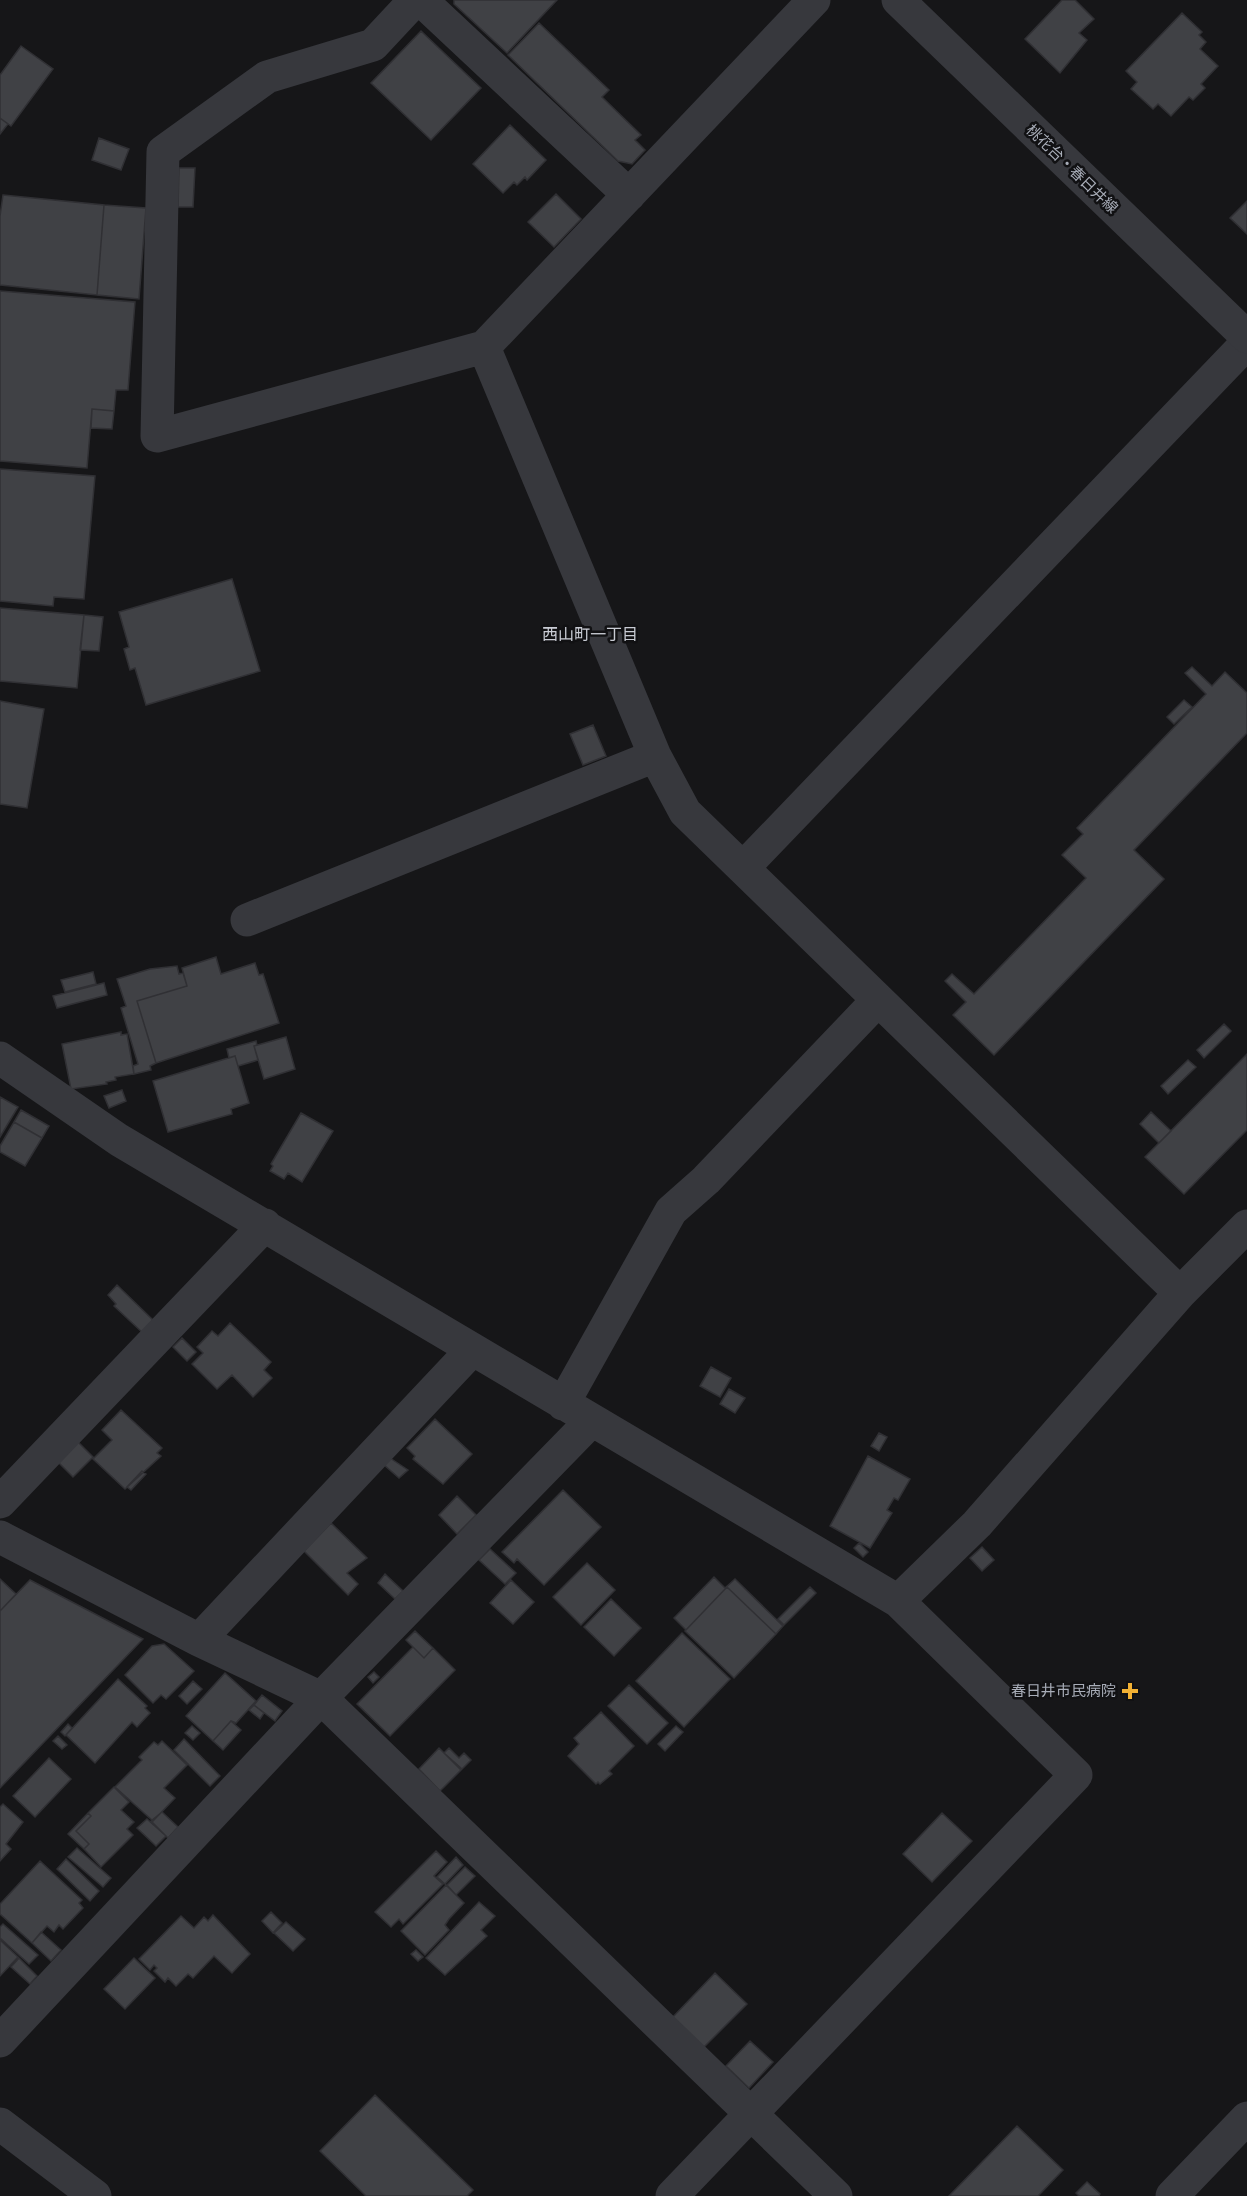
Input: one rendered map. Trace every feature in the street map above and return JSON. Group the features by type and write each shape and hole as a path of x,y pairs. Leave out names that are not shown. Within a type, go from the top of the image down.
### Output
{"street":[{"path":"415,0 373,45 267,77 163,152 157,436 484,347 814,0"},
{"path":"421,0 629,195"},
{"name":"桃花台・春日井線","path":"898,0 1247,337"},
{"path":"743,868 1247,343"},
{"path":"484,347 655,756 685,812 1180,1293"},
{"path":"247,920 655,756"},
{"path":"563,1404 671,1211 706,1180 878,1000"},
{"path":"0,1058 119,1140 265,1225 471,1351 898,1601 1076,1774 672,2196"},
{"path":"0,1502 265,1225"},
{"path":"898,1601 977,1524 1180,1293 1247,1226"},
{"path":"199,1640 471,1351"},
{"path":"0,2042 321,1698 592,1420"},
{"path":"0,1537 199,1640 321,1698 836,2196"},
{"path":"1172,2196 1247,2118"},
{"path":"0,2124 95,2196"}],"building":[{"path":"454,0 557,0 507,53 454,4"},
{"path":"1062,0 1075,0 1094,19 1079,33 1087,40 1060,73 1025,39"},
{"path":"1182,13 1202,32 1199,35 1206,42 1200,49 1218,66 1201,84 1205,88 1193,100 1189,97 1171,116 1158,104 1153,109 1131,89 1137,82 1126,71"},
{"path":"539,23 609,90 602,97 641,135 635,140 645,150 632,164 618,161 508,55"},
{"path":"421,31 481,88 431,140 371,83"},
{"path":"21,46 53,69 11,126 0,118 0,75"},
{"path":"0,118 8,124 0,134"},
{"path":"510,125 546,160 527,180 525,177 517,185 514,182 503,193 473,164"},
{"path":"99,138 129,149 121,170 92,160"},
{"path":"179,168 195,168 193,207 178,207"},
{"path":"556,194 581,219 554,247 528,222"},
{"path":"3,195 104,205 97,295 0,285 0,216"},
{"path":"1247,201 1247,234 1230,218"},
{"path":"104,205 146,208 139,299 97,295"},
{"path":"0,291 135,302 128,390 116,390 114,411 92,409 87,468 0,461"},
{"path":"92,409 114,411 112,429 91,428"},
{"path":"0,469 95,476 84,599 54,597 53,606 0,601"},
{"path":"232,579 260,671 146,705 135,668 130,670 124,649 129,647 119,612"},
{"path":"0,608 84,615 77,688 0,681"},
{"path":"84,615 103,617 99,651 80,650"},
{"path":"1192,667 1212,686 1225,672 1247,693 1247,733 1134,850 1164,879 994,1055 953,1015 966,1002 945,981 952,974 974,994 1086,878 1062,855 1083,834 1077,828 1206,694 1185,673"},
{"path":"1184,700 1192,707 1174,724 1167,717"},
{"path":"0,701 44,709 27,808 0,804"},
{"path":"593,725 606,756 583,765 570,734"},
{"path":"216,957 221,974 255,963 259,975 263,974 279,1023 156,1063 137,1001 187,986 182,968"},
{"path":"177,966 179,974 183,973 187,986 137,1001 156,1063 150,1066 151,1070 134,1074 133,1066 138,1064 121,1008 126,1006 117,979 150,969"},
{"path":"93,972 96,984 65,992 61,980"},
{"path":"104,983 107,995 57,1008 53,996"},
{"path":"1224,1024 1231,1031 1204,1058 1197,1050"},
{"path":"121,1032 121,1035 127,1034 134,1074 115,1077 116,1080 106,1082 107,1084 71,1089 62,1044"},
{"path":"286,1037 295,1069 264,1079 254,1046"},
{"path":"256,1041 257,1045 254,1046 258,1060 238,1066 235,1056 229,1058 227,1049"},
{"path":"1247,1054 1247,1130 1184,1194 1145,1157"},
{"path":"235,1056 249,1103 231,1109 232,1114 168,1132 153,1081"},
{"path":"1188,1060 1196,1067 1168,1094 1161,1086"},
{"path":"122,1090 126,1101 109,1108 104,1096"},
{"path":"0,1097 18,1107 0,1137"},
{"path":"21,1110 49,1126 42,1138 14,1122"},
{"path":"1151,1112 1171,1131 1159,1143 1140,1124"},
{"path":"301,1113 333,1131 302,1182 288,1173 284,1179 270,1171 273,1166 271,1164"},
{"path":"14,1122 42,1138 25,1166 0,1152 0,1146"},
{"path":"117,1285 155,1322 144,1334 114,1306 116,1304 108,1295"},
{"path":"230,1323 271,1362 264,1370 272,1378 253,1397 232,1375 217,1389 192,1364 203,1353 197,1347 212,1331 218,1336"},
{"path":"182,1338 196,1352 187,1361 173,1347"},
{"path":"711,1367 731,1378 720,1397 700,1386"},
{"path":"729,1389 745,1398 735,1413 720,1404"},
{"path":"121,1410 162,1448 157,1453 161,1456 125,1489 93,1459 112,1440 102,1430"},
{"path":"435,1419 472,1454 443,1484 413,1459 415,1456 407,1448"},
{"path":"879,1433 887,1437 879,1451 871,1446"},
{"path":"76,1440 93,1457 73,1477 56,1460"},
{"path":"868,1456 910,1479 898,1500 894,1498 887,1510 892,1513 870,1548 830,1526"},
{"path":"390,1458 408,1470 399,1478 383,1464"},
{"path":"142,1471 146,1474 131,1490 127,1487"},
{"path":"563,1490 601,1527 544,1585 517,1559 514,1563 502,1552"},
{"path":"457,1496 476,1515 457,1534 439,1515"},
{"path":"331,1523 367,1558 347,1573 358,1584 348,1595 304,1551"},
{"path":"859,1543 868,1552 863,1557 854,1548"},
{"path":"982,1547 994,1560 982,1571 970,1558"},
{"path":"490,1549 516,1573 505,1584 479,1560"},
{"path":"587,1563 615,1590 581,1625 553,1597"},
{"path":"385,1574 403,1591 395,1599 378,1583"},
{"path":"714,1577 725,1588 735,1579 783,1626 776,1634 727,1587 686,1630 674,1618"},
{"path":"0,1579 16,1594 0,1611"},
{"path":"30,1580 143,1639 0,1788 0,1611"},
{"path":"511,1580 534,1602 513,1624 490,1603"},
{"path":"727,1587 776,1634 734,1678 685,1631"},
{"path":"810,1587 816,1593 784,1625 778,1619"},
{"path":"611,1599 641,1628 614,1656 584,1627"},
{"path":"415,1631 433,1648 424,1658 406,1640"},
{"path":"682,1633 730,1679 684,1727 636,1681"},
{"path":"164,1644 194,1671 166,1699 161,1695 153,1703 125,1675 152,1646"},
{"path":"413,1647 424,1658 433,1648 455,1670 390,1736 357,1704"},
{"path":"374,1672 379,1677 373,1683 368,1677"},
{"path":"225,1673 256,1701 236,1723 231,1721 213,1741 186,1716"},
{"path":"118,1679 147,1706 145,1708 150,1713 137,1727 132,1722 95,1763 66,1735"},
{"path":"193,1681 202,1689 187,1704 179,1696"},
{"path":"629,1685 668,1723 647,1744 608,1706"},
{"path":"262,1695 282,1711 275,1721 254,1705"},
{"path":"254,1705 264,1713 260,1719 249,1710"},
{"path":"601,1712 634,1746 609,1771 612,1774 600,1784 598,1782 596,1784 568,1756 579,1744 574,1738"},
{"path":"231,1721 241,1730 223,1750 213,1741"},
{"path":"68,1724 72,1728 65,1736 61,1732"},
{"path":"192,1726 200,1733 193,1740 185,1733"},
{"path":"676,1726 683,1732 665,1751 658,1744"},
{"path":"58,1736 67,1745 62,1749 53,1741"},
{"path":"184,1739 220,1776 210,1786 174,1750"},
{"path":"162,1741 187,1765 164,1788 175,1798 153,1821 115,1787 142,1760 139,1757 154,1742 158,1745"},
{"path":"439,1748 461,1770 440,1791 419,1769"},
{"path":"449,1748 459,1758 464,1753 471,1760 462,1769 444,1753"},
{"path":"49,1758 71,1779 35,1817 13,1796"},
{"path":"114,1787 129,1802 121,1810 134,1822 127,1829 133,1835 101,1867 84,1849 89,1844 76,1831 91,1816 88,1813"},
{"path":"3,1804 23,1822 6,1844 11,1849 0,1861 0,1807"},
{"path":"162,1812 178,1827 168,1838 151,1821"},
{"path":"88,1813 91,1816 76,1831 89,1844 84,1849 68,1834"},
{"path":"942,1813 972,1841 932,1882 903,1854"},
{"path":"147,1819 166,1836 156,1846 137,1828"},
{"path":"77,1848 111,1878 103,1887 68,1857"},
{"path":"436,1851 447,1862 434,1876 443,1884 403,1924 399,1919 391,1927 375,1912"},
{"path":"456,1857 463,1865 445,1884 437,1877"},
{"path":"66,1859 99,1891 90,1901 57,1869"},
{"path":"40,1861 82,1900 79,1903 83,1908 63,1929 59,1925 54,1932 47,1926 32,1943 0,1914 0,1904"},
{"path":"465,1867 475,1876 456,1895 447,1885"},
{"path":"446,1885 464,1903 445,1925 449,1930 425,1955 401,1931"},
{"path":"479,1902 495,1916 481,1930 487,1936 445,1975 426,1958"},
{"path":"271,1912 282,1923 273,1933 262,1921"},
{"path":"213,1915 250,1954 232,1973 214,1956 193,1978 188,1974 176,1986 168,1978 165,1982 154,1971 157,1968 154,1965 150,1970 139,1959 181,1916 194,1928 204,1917 208,1921"},
{"path":"286,1922 305,1939 293,1951 274,1933"},
{"path":"3,1924 38,1955 29,1964 0,1938 0,1927"},
{"path":"41,1932 61,1950 51,1961 32,1943"},
{"path":"0,1940 18,1957 0,1976"},
{"path":"416,1950 423,1957 418,1961 411,1954"},
{"path":"19,1958 37,1976 30,1984 11,1967"},
{"path":"134,1958 155,1978 125,2009 104,1989"},
{"path":"715,1973 747,2004 702,2049 671,2019"},
{"path":"750,2041 773,2062 749,2088 726,2066"},
{"path":"375,2095 473,2190 467,2196 366,2196 320,2151"},
{"path":"1017,2126 1063,2170 1038,2196 949,2196"},
{"path":"1087,2182 1100,2194 1099,2196 1079,2196 1076,2193"}],"place":[{"name":"春日井市民病院","path":"1130,1691"}],"district":[{"name":"西山町一丁目","path":"590,634"}]}
